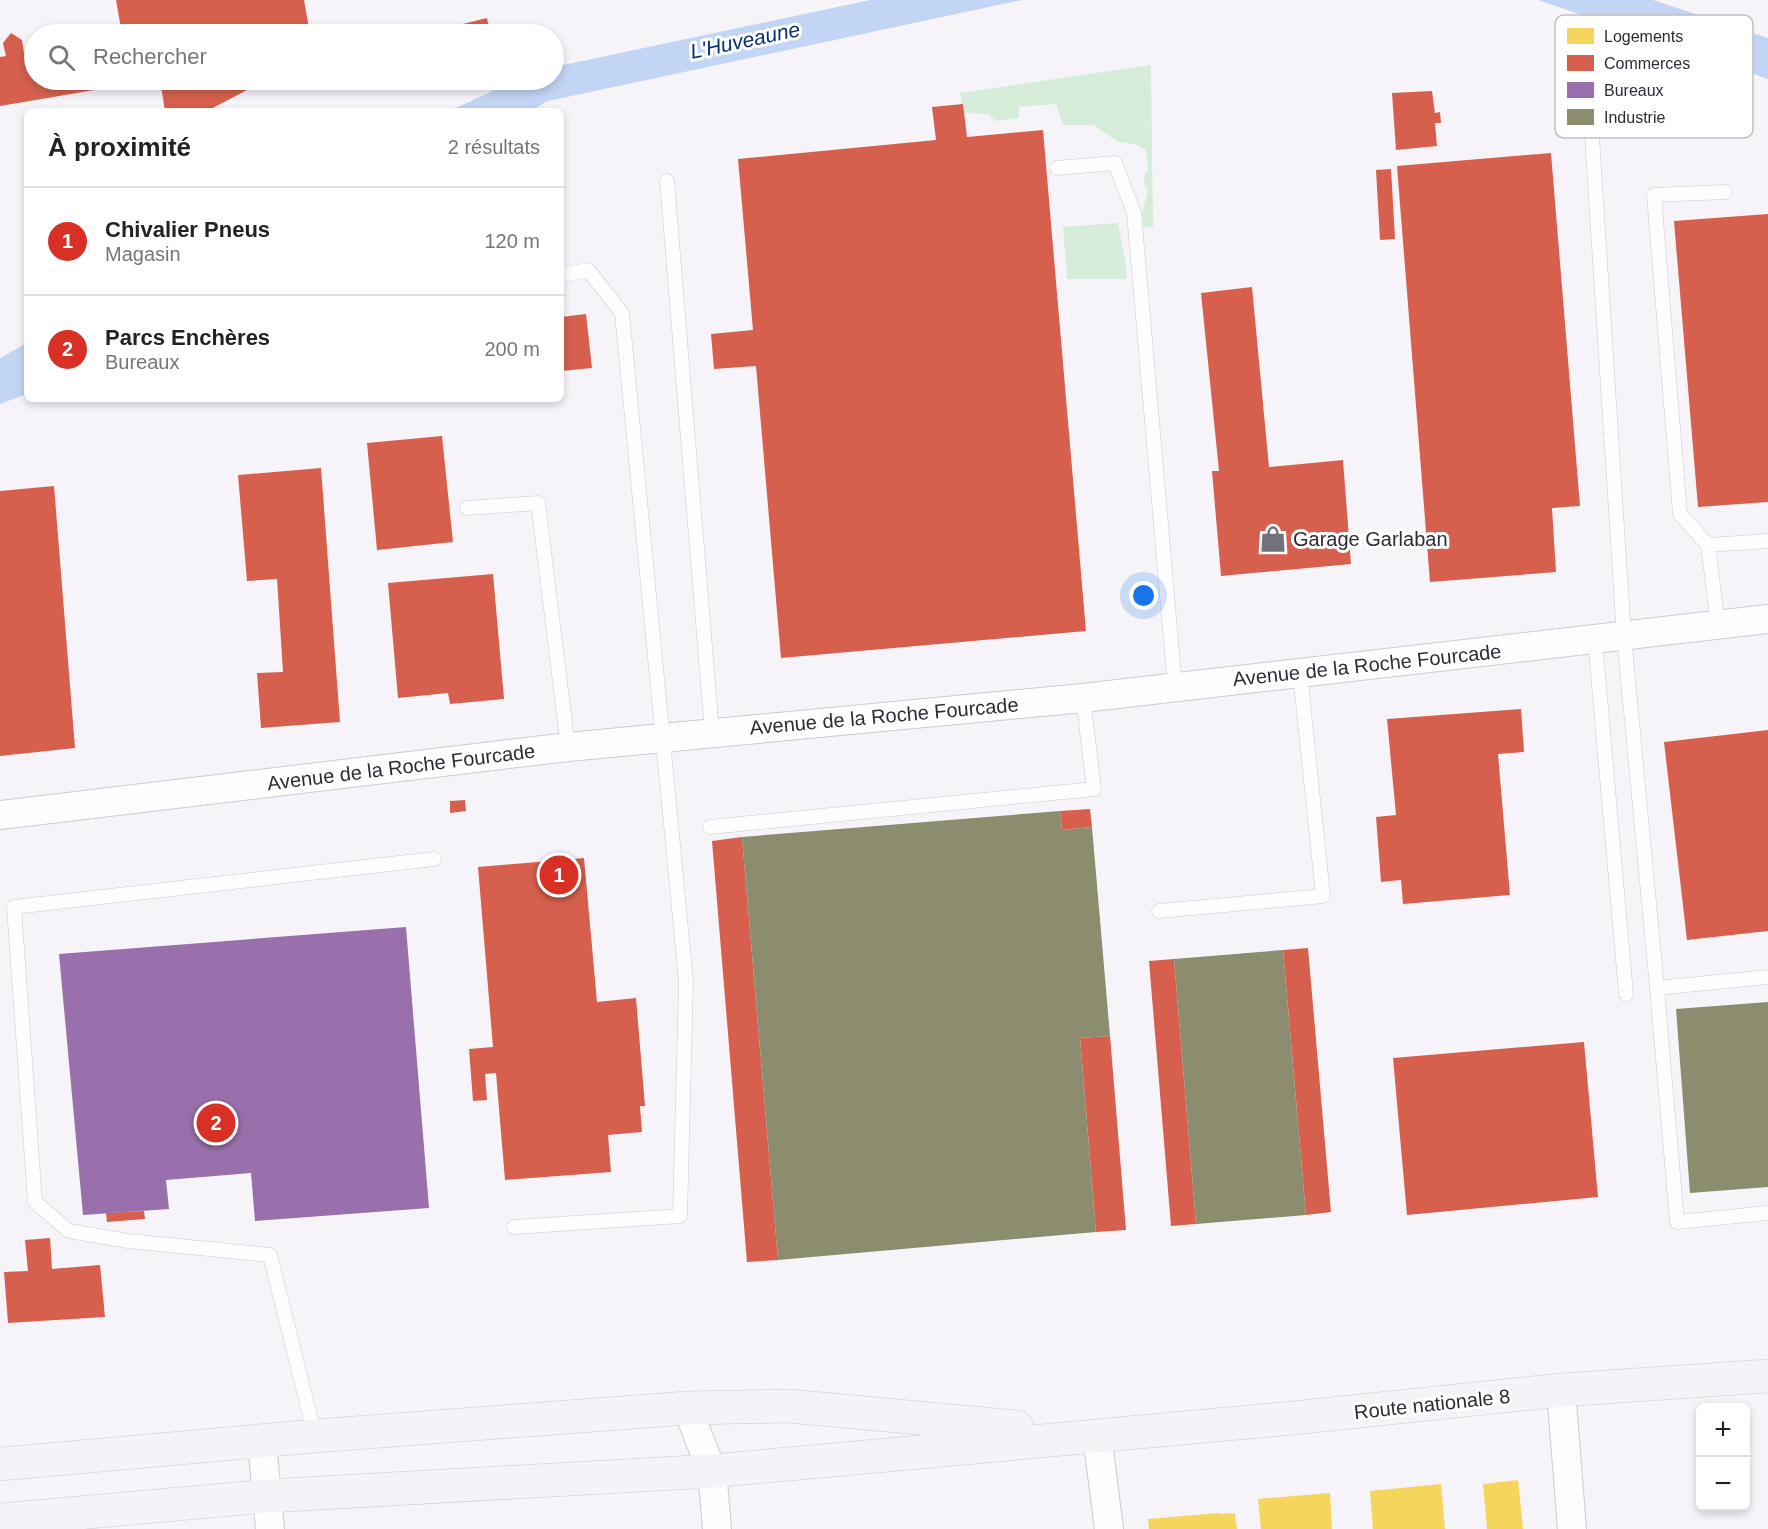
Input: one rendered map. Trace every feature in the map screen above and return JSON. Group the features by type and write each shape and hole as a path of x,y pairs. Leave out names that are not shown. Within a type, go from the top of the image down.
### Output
{"main road":[{"name":"Route nationale 8","path":"1096,1435 1293,1418 1561,1390 1768,1376"},
{"path":"0,1464 315,1436 687,1408 789,1406 1096,1435"},
{"path":"0,1520 267,1496 712,1471 1096,1435"}],"street":[{"name":"Avenue de la Roche Fourcade","path":"0,815 568,747 1083,698 1768,619"},
{"path":"1561,1390 1572,1529"},
{"path":"687,1408 712,1471 717,1529"},
{"path":"1096,1435 1109,1529"},
{"path":"262,1442 270,1529"}],"lane":[{"path":"1592,138 1624,637 1677,1222 1768,1212"},
{"path":"1057,168 1115,163 1134,213 1175,687"},
{"path":"667,181 712,733"},
{"path":"1718,625 1708,545 1680,514 1654,195 1725,192"},
{"path":"514,1227 680,1216 686,981 622,314 588,270 564,274"},
{"path":"467,508 538,503 568,747"},
{"path":"1708,545 1768,541"},
{"path":"1595,640 1626,994"},
{"path":"1159,911 1323,896 1300,673"},
{"path":"710,827 1094,789 1083,698"},
{"path":"315,1436 270,1255 128,1241 69,1231 35,1202 14,907 434,859"},
{"path":"1657,988 1768,977"}],"green space":[{"path":"1151,65 1153,228 1143,226 1142,213 1148,190 1144,184 1145,173 1148,172 1146,150 1135,144 1118,142 1093,125 1063,125 1056,104 1019,107 1019,118 996,121 988,114 964,113 960,93"},
{"path":"1118,223 1126,266 1126,279 1067,279 1063,227"}],"water":[{"name":"L'Huveaune","path":"870,0 1022,0 548,101 535,108 456,108 495,90 564,90 564,65"},
{"path":"1538,0 1653,0 1698,15 1582,15"},
{"path":"1753,33 1768,38 1768,79 1753,74"},
{"path":"24,345 24,395 0,404 0,358"}],"building: Logements":[{"path":"1518,1480 1523,1529 1487,1529 1483,1484"},
{"path":"1441,1484 1445,1529 1373,1529 1370,1491"},
{"path":"1330,1493 1332,1529 1261,1529 1258,1499"},
{"path":"1235,1513 1237,1529 1149,1529 1148,1519"}],"building: Commerces":[{"path":"116,0 304,0 308,24 120,24"},
{"path":"487,18 488,24 463,24"},
{"path":"11,33 22,40 24,90 94,90 0,106 0,57 6,56 3,43"},
{"path":"162,90 247,90 213,108 165,108"},
{"path":"1432,91 1435,113 1440,112 1441,123 1435,123 1437,146 1396,150 1392,93"},
{"path":"963,104 967,137 1043,130 1086,631 781,658 756,366 714,369 711,334 753,330 738,159 936,140 932,107"},
{"path":"1551,153 1580,506 1552,508 1556,572 1430,582 1397,166"},
{"path":"1391,169 1395,239 1380,240 1376,170"},
{"path":"1768,214 1768,502 1698,507 1674,221"},
{"path":"1252,287 1269,467 1343,460 1351,564 1221,576 1212,471 1219,471 1201,293"},
{"path":"586,314 592,368 564,371 564,317"},
{"path":"442,436 453,542 377,550 367,443"},
{"path":"321,468 340,722 261,728 257,673 283,672 277,579 247,581 238,475"},
{"path":"54,486 75,748 0,756 0,491"},
{"path":"493,574 504,699 450,704 448,693 398,698 388,583"},
{"path":"1521,709 1524,752 1498,754 1510,895 1403,904 1401,880 1381,882 1376,817 1396,815 1387,719"},
{"path":"1768,730 1768,931 1687,940 1664,742"},
{"path":"465,800 466,811 450,813 450,801"},
{"path":"1090,809 1092,827 1062,830 1060,811"},
{"path":"742,837 778,1260 747,1262 712,841"},
{"path":"584,858 597,1002 636,998 645,1106 640,1106 642,1132 608,1135 611,1172 505,1180 496,1073 485,1074 487,1100 473,1101 469,1049 493,1047 478,867"},
{"path":"1308,948 1331,1212 1306,1215 1283,950"},
{"path":"1174,959 1196,1224 1171,1226 1149,961"},
{"path":"1110,1036 1126,1230 1096,1232 1080,1038"},
{"path":"1584,1042 1598,1197 1407,1215 1393,1058"},
{"path":"144,1211 145,1219 107,1222 106,1213"},
{"path":"50,1238 52,1269 100,1265 105,1317 8,1323 4,1272 28,1271 25,1240"}],"building: Bureaux":[{"path":"406,927 429,1208 255,1221 251,1173 166,1180 169,1209 83,1215 59,954"}],"building: Industrie":[{"path":"1060,811 1062,830 1092,827 1110,1036 1080,1038 1096,1232 778,1260 742,837"},
{"path":"1283,950 1306,1215 1196,1224 1174,959"},
{"path":"1768,1002 1768,1187 1690,1193 1676,1009"}],"place":[{"name":"Garage Garlaban","path":"1273,539"},
{"name":"Chivalier Pneus","path":"559,875"},
{"name":"Parcs Enchères","path":"216,1123"}]}
